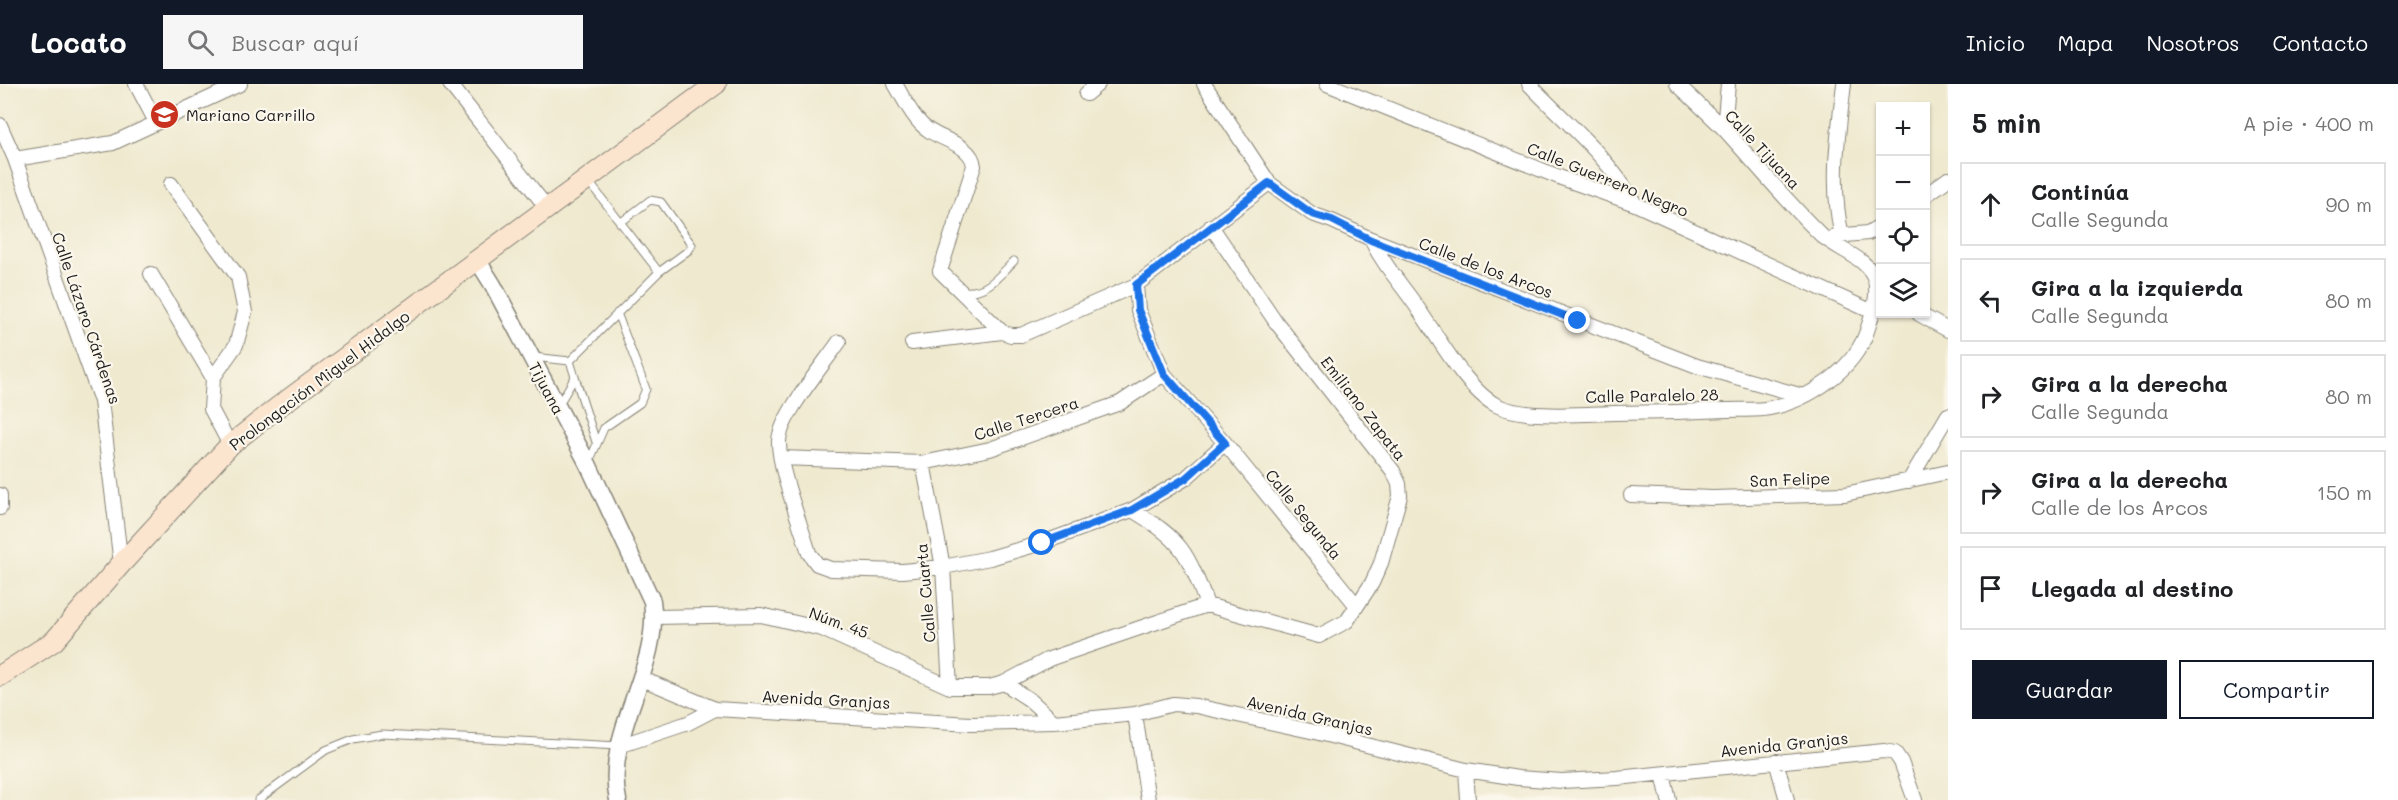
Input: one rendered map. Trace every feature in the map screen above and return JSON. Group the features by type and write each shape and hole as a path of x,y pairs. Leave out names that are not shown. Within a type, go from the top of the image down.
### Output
{"main road":[{"path":"478,261 716,84"},
{"name":"Prolongación Miguel Hidalgo","path":"0,676 54,641 230,445 287,400 478,261"}],"street":[{"path":"136,84 156,122"},
{"path":"15,159 113,144 240,84"},
{"path":"450,84 547,208"},
{"path":"895,84 921,125 968,151 973,158 974,166 940,271 1002,332"},
{"path":"1086,94 1098,84"},
{"path":"912,343 1002,332 1021,335 1136,285 1211,225 1269,183 1204,84"},
{"name":"Calle Guerrero Negro","path":"1327,84 1635,204 1873,312"},
{"path":"1529,84 1598,152 1621,181 1635,204"},
{"name":"Calle Tijuana","path":"1677,84 1724,129 1824,237"},
{"path":"1724,129 1728,84"},
{"path":"1842,236 1837,211 1835,175 1844,84"},
{"name":"Calle Lázaro Cárdenas","path":"0,125 15,159 101,402 121,564"},
{"path":"1930,192 1948,179"},
{"name":"Calle de los Arcos","path":"1269,183 1312,214 1332,220 1371,240 1697,366 1803,396"},
{"path":"171,184 238,277 245,312 236,345 213,378 210,409 230,445"},
{"name":"Emiliano Zapata","path":"1207,605 1319,636 1347,621 1382,563 1401,496 1393,471 1276,322 1211,225"},
{"path":"1824,237 1868,233 1876,229"},
{"name":"Calle Paralelo 28","path":"1824,237 1867,268 1876,284"},
{"name":"Calle Paralelo 28","path":"1371,240 1377,253 1420,310 1449,356 1487,399 1509,411 1581,414 1770,408 1803,396 1829,380 1852,358 1865,336 1876,301"},
{"name":"Tijuana","path":"478,261 588,464 642,575 652,601 655,618 640,678 619,746 616,782 618,800"},
{"path":"151,274 213,378"},
{"name":"Calle Segunda","path":"1136,285 1138,310 1164,374 1225,443 1357,606"},
{"path":"1926,318 1948,330"},
{"path":"839,342 786,418 779,440 781,458 809,553 817,564 831,568 903,571 942,567 990,558 1042,543 1132,510 1186,478 1225,443"},
{"name":"Calle Tercera","path":"781,458 923,462 990,450 1120,403 1164,374"},
{"path":"1909,481 1948,415"},
{"name":"Calle Cuarta","path":"923,462 942,567 950,687"},
{"name":"San Felipe","path":"1631,495 1713,498 1845,494 1948,472"},
{"path":"1054,722 1030,700 1004,683 1048,659 1207,605 1190,562 1180,545 1163,529 1132,510"},
{"name":"Núm. 45","path":"655,618 761,615 822,629 950,687 989,687 1004,683"},
{"name":"Avenida Granjas","path":"640,678 715,709 971,724 1054,722 1135,714 1173,704 1196,706 1315,732 1466,770 1518,778 1562,781 1663,774 1884,751 1894,753 1901,762 1914,800"},
{"path":"619,746 688,723 715,709"},
{"path":"1135,714 1148,800"},
{"path":"1776,761 1787,800"},
{"path":"1466,770 1468,800"},
{"path":"1663,774 1669,800"}],"lane":[{"path":"587,180 659,272"},
{"path":"570,361 659,272 689,250 692,245 661,202 650,200 620,223"},
{"path":"960,291 974,293 985,289 1014,261"},
{"path":"588,464 604,428 640,403 646,389 617,313"},
{"path":"530,356 570,361"},
{"path":"570,361 596,442"},
{"path":"557,407 575,376"},
{"path":"258,800 326,750 353,739 382,734 619,746"}],"place":[{"name":"Mariano Carrillo","path":"165,114"}],"route":[{"path":"1042,543 1132,510 1186,478 1225,443 1164,374 1138,310 1136,285 1211,225 1269,183 1312,214 1332,220 1371,240 1578,321"}]}
